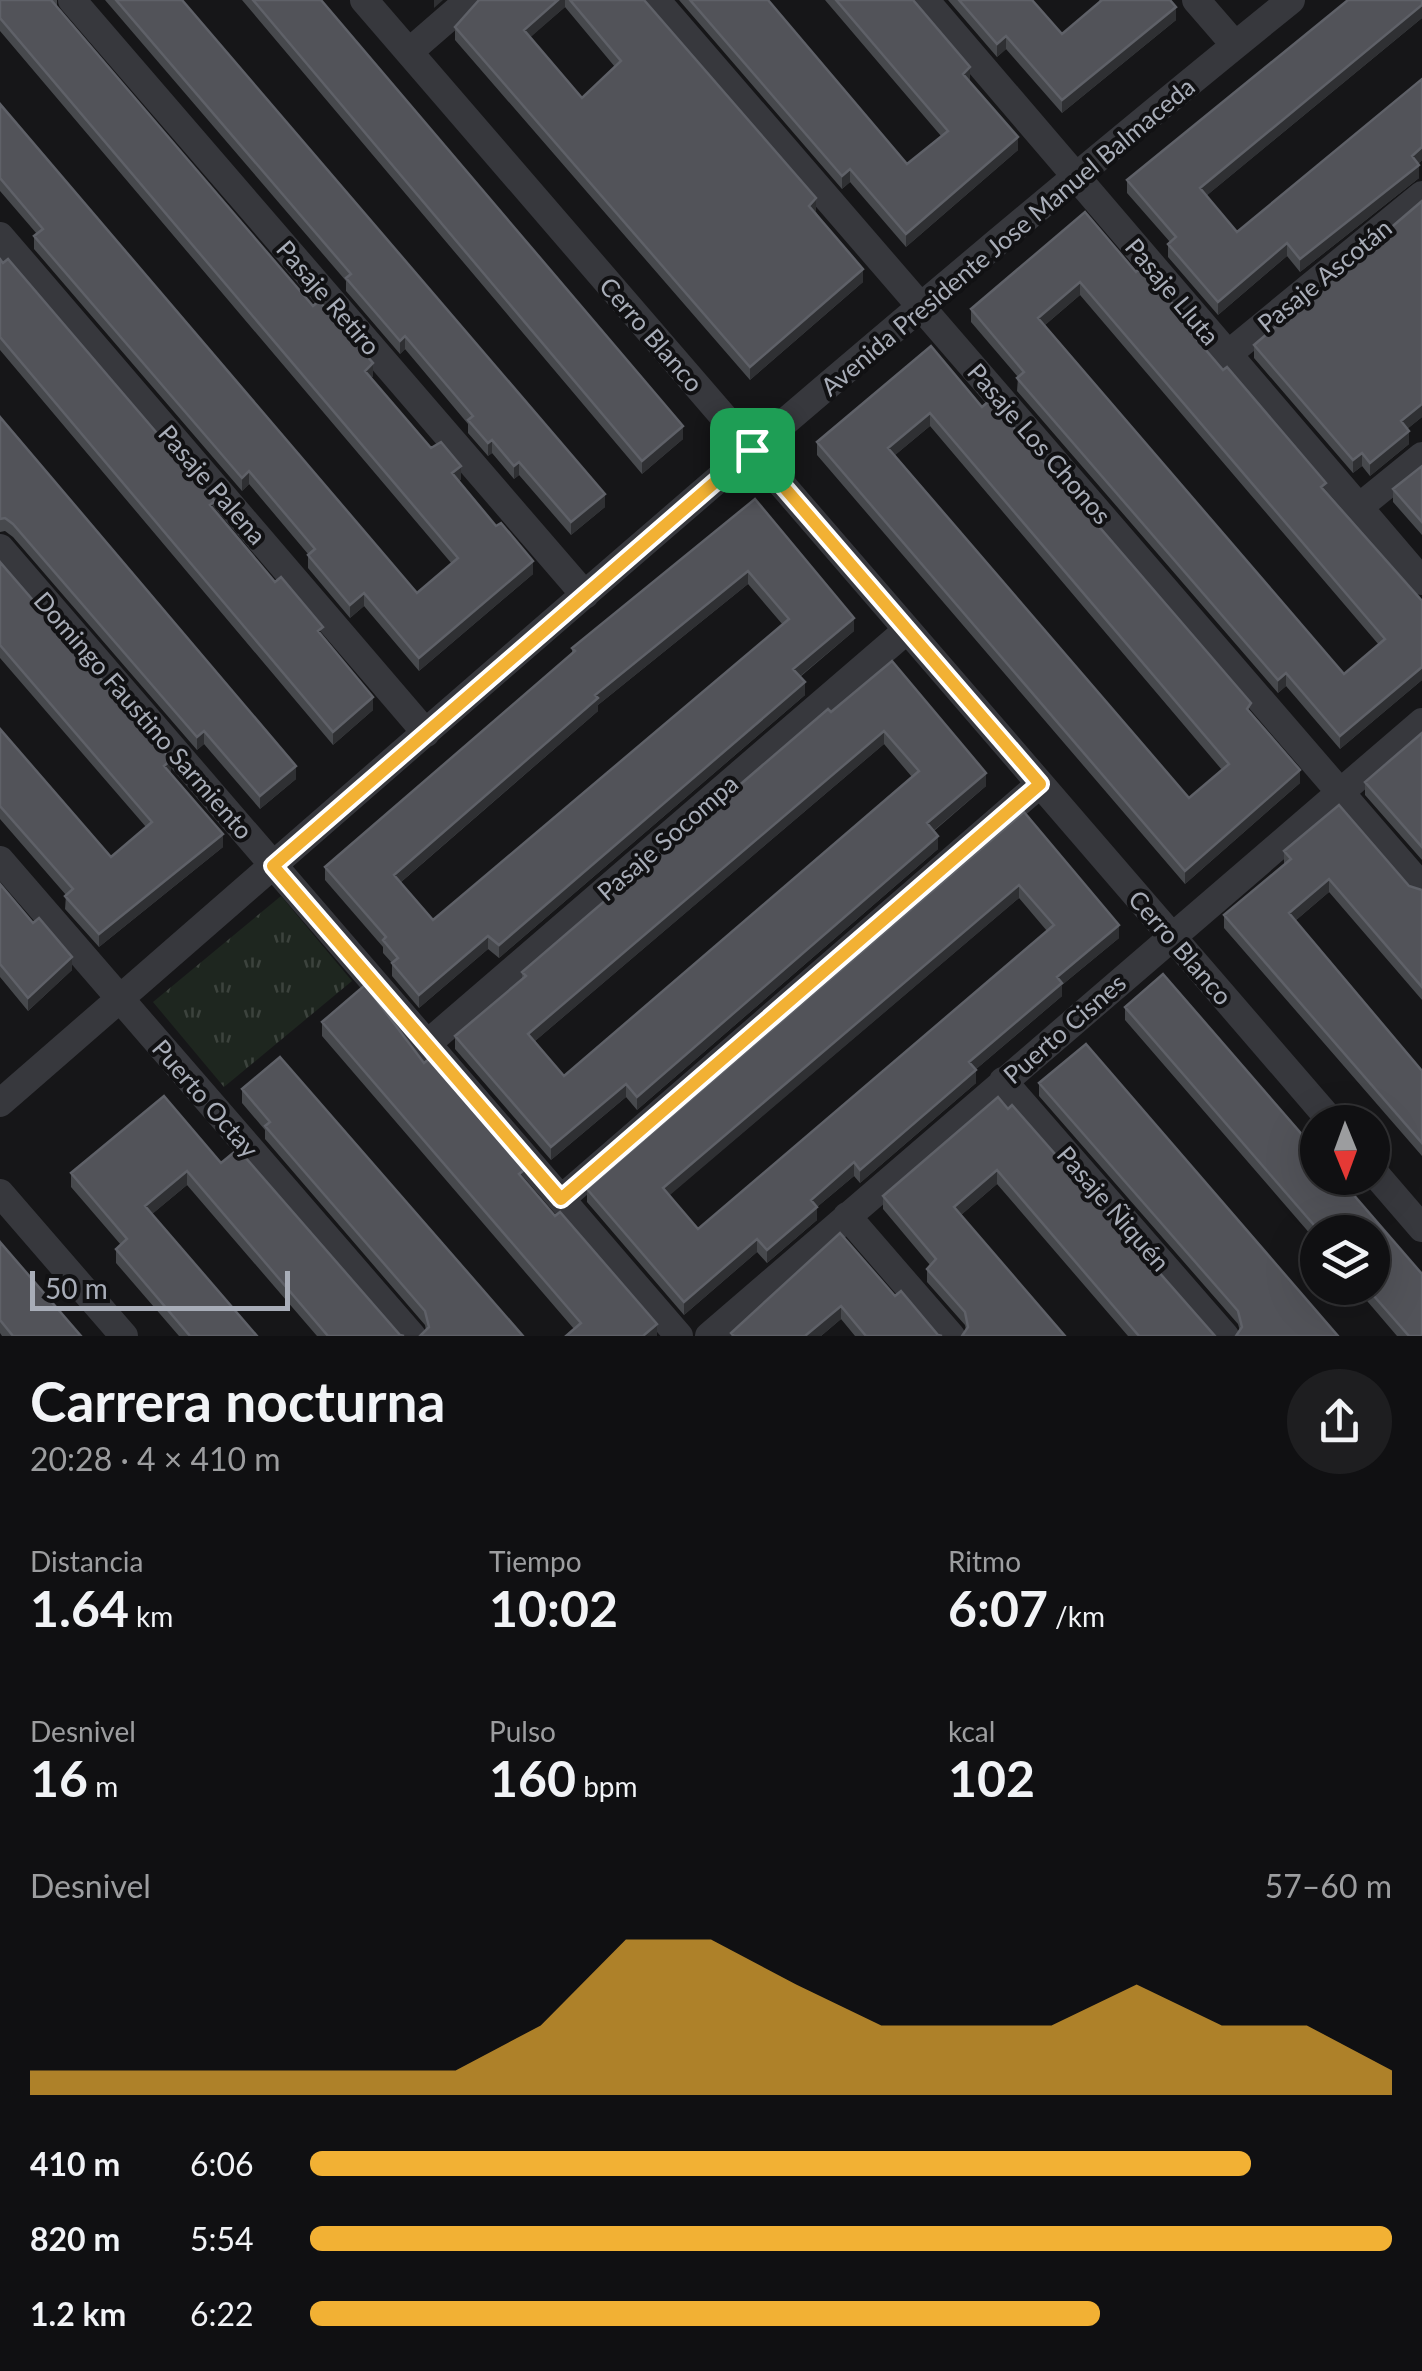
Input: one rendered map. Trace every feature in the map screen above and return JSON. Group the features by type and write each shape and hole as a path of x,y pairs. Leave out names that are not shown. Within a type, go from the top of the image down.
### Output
{"street":[{"name":"Pasaje Retiro","path":"72,0 586,595"},
{"name":"Cerro Blanco","path":"364,0 1317,1105"},
{"path":"409,52 470,0"},
{"name":"Pasaje Los Chonos","path":"656,0 1422,888"},
{"name":"Pasaje Lluta","path":"926,0 1422,581"},
{"path":"1196,0 1235,45"},
{"name":"Avenida Presidente Jose Manuel Balmaceda","path":"0,1103 752,450 1076,174 1291,0"},
{"name":"Pasaje Ascotán","path":"1226,354 1422,195"},
{"name":"Pasaje Palena","path":"0,236 426,733"},
{"path":"1358,508 1422,456"},
{"name":"Domingo Faustino Sarmiento","path":"0,548 679,1336"},
{"name":"Pasaje Socompa","path":"428,1044 907,630"},
{"name":"Puerto Cisnes","path":"709,1336 1422,722"},
{"path":"561,1199 1040,784"},
{"name":"Puerto Octay","path":"0,860 412,1336"},
{"name":"Pasaje Ñiquén","path":"1003,1081 1224,1336"},
{"path":"1390,1191 1422,1228"},
{"path":"0,1192 124,1336"},
{"path":"847,1216 951,1336"}],"green space":[{"path":"281,896 352,981 224,1087 153,1002"}],"building":[{"path":"0,0 51,0 313,306 319,301 373,363 365,371 431,448 441,442 461,466 452,473 496,526 501,523 533,561 419,658 364,593 350,605 308,555 315,549 249,471 242,478 34,236 43,229 0,178 0,104 417,593 458,558 0,18"},
{"path":"116,0 182,0 605,494 571,522 519,462 514,466 492,440 488,443 468,420 473,416 405,336 400,341 346,278 351,274"},
{"path":"253,0 321,0 683,426 642,461"},
{"path":"479,0 558,0 524,30 582,98 621,61 570,0 644,0 816,198 809,206 863,269 750,367 455,27"},
{"path":"690,0 768,0 907,164 948,131 836,0 913,0 970,67 963,74 1018,137 906,234 850,169 842,176"},
{"path":"959,0 1032,0 1062,34 1102,0 1170,0 1176,7 1062,100 1006,36 997,44"},
{"path":"1348,0 1422,0 1422,5 1200,188 1237,232 1422,79 1422,147 1412,156 1419,165 1300,259 1287,243 1218,302 1168,244 1176,237 1127,180"},
{"path":"1422,201 1422,404 1401,421 1409,431 1370,463 1362,453 1353,460 1254,345"},
{"path":"1085,212 1136,272 1141,267 1191,325 1187,328 1223,370 1227,367 1326,483 1321,487 1422,601 1422,667 1340,736 1286,673 1278,680 1017,378 1024,372 971,309","holes":["1080,282 1385,639 1344,674 1038,318"]},
{"path":"0,259 3,263 8,259 215,501 210,505 275,582 281,577 323,627 318,631 373,697 333,732 0,337"},
{"path":"931,346 982,407 990,400 1251,703 1247,709 1300,770 1185,871 817,442","holes":["930,413 1229,764 1189,798 888,448"]},
{"path":"0,417 296,766 260,796 204,731 197,737 13,524 0,519"},
{"path":"1422,466 1422,522 1393,489"},
{"path":"755,499 854,618 793,669 805,682 499,945 488,936 419,995 392,963 398,958 383,940 386,937 325,867 575,651 572,648","holes":["748,571 789,619 433,920 394,875 598,698 595,695"]},
{"path":"0,562 171,760 164,766 223,834 99,934 65,896 73,889 0,806 0,729 111,857 152,822 0,645"},
{"path":"892,661 986,773 927,823 938,836 637,1097 626,1084 551,1147 455,1036 526,976 522,972 828,709 831,712","holes":["884,731 919,771 564,1076 528,1034"]},
{"path":"1422,733 1422,847 1365,782"},
{"path":"1339,805 1409,886 1422,890 1422,987 1329,879 1289,913 1422,1071 1422,1143 1224,915 1291,859 1284,851"},
{"path":"1024,812 1119,925 1057,977 1062,983 969,1062 976,1070 860,1170 854,1162 811,1200 817,1207 767,1250 757,1239 684,1302 587,1189","holes":["1019,885 1054,925 698,1229 663,1188"]},
{"path":"0,884 33,923 39,918 72,957 28,998 0,964"},
{"path":"1163,974 1300,1132 1300,1195 1354,1195 1371,1215 1305,1215 1125,1007"},
{"path":"365,985 424,1063 429,1059 524,1170 519,1174 555,1216 560,1212 657,1324 643,1336 566,1336 581,1323 322,1022"},
{"path":"1086,1044 1300,1292 1300,1305 1311,1305 1338,1336 1236,1336 1242,1327 1238,1311 1039,1083"},
{"path":"280,1057 523,1336 420,1336 429,1327 425,1311 265,1126 270,1122 242,1089"},
{"path":"164,1096 221,1163 238,1149 404,1336 328,1336 187,1171 145,1206 257,1336 190,1336 116,1249 127,1239 71,1173"},
{"path":"998,1097 1008,1109 1012,1105 1215,1336 1139,1336 997,1170 954,1207 1065,1336 962,1336 968,1327 965,1312 927,1269 936,1259 883,1196"},
{"path":"840,1233 895,1296 901,1291 942,1336 866,1336 841,1306 805,1336 731,1333"},
{"path":"1390,1237 1422,1274 1422,1336 1409,1336 1382,1305 1390,1305"},
{"path":"0,1242 81,1336 13,1336 0,1320"}],"route":[{"path":"752,450 1040,784 561,1199 273,866 752,450"}]}
